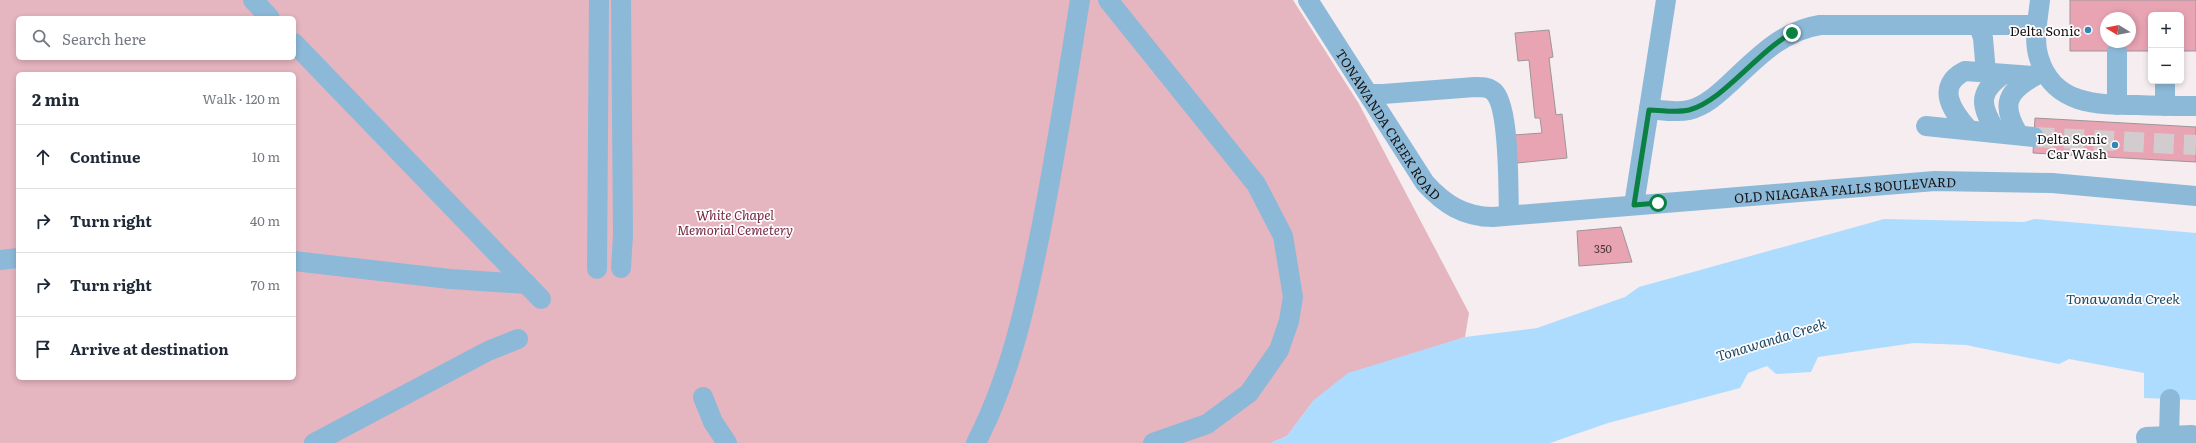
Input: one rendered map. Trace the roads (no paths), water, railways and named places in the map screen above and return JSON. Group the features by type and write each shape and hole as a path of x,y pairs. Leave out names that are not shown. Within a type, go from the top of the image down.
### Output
{"street":[{"path":"253,0 268,16"},
{"path":"597,269 599,0"},
{"path":"621,268 623,235 622,0"},
{"path":"976,443 998,395 1024,312 1049,189 1080,0"},
{"path":"1108,0 1256,184 1283,236 1293,297 1289,321 1279,350 1249,393 1208,424 1153,443"},
{"name":"TONAWANDA CREEK ROAD","path":"1308,0 1417,172 1433,192 1454,208 1466,214 1501,216"},
{"path":"1634,205 1666,0"},
{"path":"1998,133 1987,117 1984,105 1985,94 1991,83 2039,58 2037,25 2040,0"},
{"path":"1649,110 1688,111 1702,105 1717,95 1767,49 1780,40 1805,27 1820,25 2037,25"},
{"path":"1926,126 1998,133 2011,123 2008,110 2009,99 2013,90 2020,84 2008,73 1983,38 1979,26"},
{"path":"296,45 541,299"},
{"path":"2117,51 2117,105"},
{"path":"1998,133 1957,117 1950,104 1951,82 1956,75 1965,71 2008,73 2049,81 2076,99 2117,105 2196,106"},
{"path":"2165,84 2165,106"},
{"path":"1368,94 1475,87 1487,88 1495,93 1501,102 1505,121 1501,216"},
{"path":"598,88 622,89"},
{"path":"598,129 622,128"},
{"name":"OLD NIAGARA FALLS BOULEVARD","path":"1501,216 1935,181 2052,183 2196,196"},
{"path":"296,261 450,279 527,284"},
{"path":"314,443 488,351 518,339"},
{"path":"703,397 712,422 728,443"},
{"path":"2169,436 2170,399"},
{"path":"2147,443 2146,437 2192,435 2192,443"}],"water":[{"name":"Tonawanda Creek","path":"1884,219 2024,222 2035,219 2196,233 2196,400 2144,398 2144,373 2069,359 2059,364 1966,345 1914,343 1818,357 1811,372 1776,374 1767,366 1748,373 1740,388 1608,423 1550,443 1271,443 1287,436 1314,400 1348,373 1465,337 1537,328 1625,297 1639,287"}],"tunnel":[{"path":"2034,137 2196,145"}],"place":[{"name":"Delta Sonic","path":"2088,30"},
{"name":"Delta Sonic Car Wash","path":"2115,145"}],"park label":[{"name":"White Chapel Memorial Cemetery","path":"735,222"}]}
